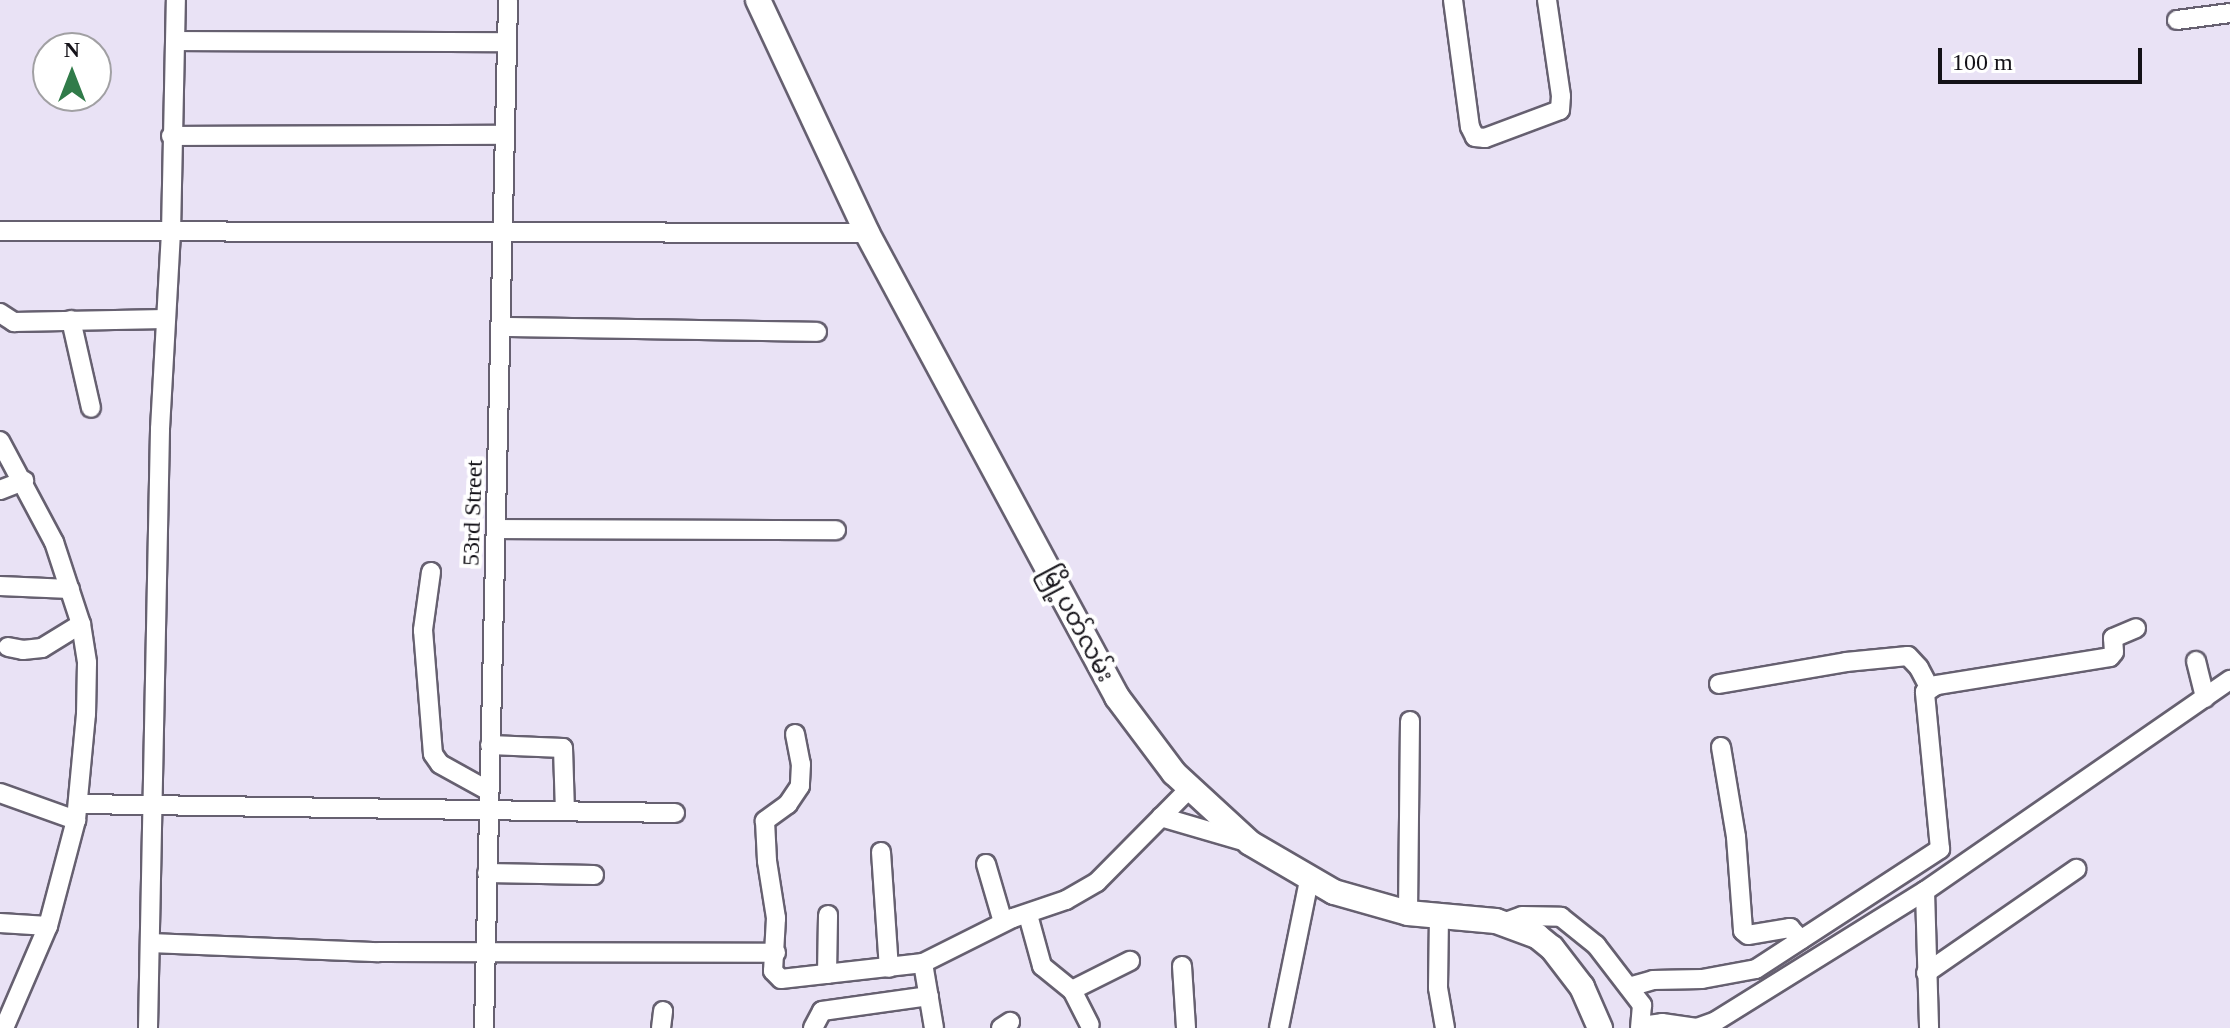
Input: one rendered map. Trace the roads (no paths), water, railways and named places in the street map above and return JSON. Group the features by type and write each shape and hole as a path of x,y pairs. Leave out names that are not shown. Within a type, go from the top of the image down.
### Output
{"main road":[{"name":"မြို့ပတ်လမ်း","path":"758,0 867,233 1117,697 1174,773 1250,843 1309,880 1374,905 1408,913 1503,923 1537,936 1552,948 1582,987 1600,1028"}],"street":[{"path":"148,1028 155,805 160,429 171,233 176,0"},
{"name":"53rd Street","path":"484,1028 508,0"},
{"path":"1453,0 1470,127 1475,137 1485,138 1560,110 1561,96 1547,0"},
{"path":"2177,20 2230,13"},
{"path":"176,41 507,42"},
{"path":"171,136 505,135"},
{"path":"0,231 867,233"},
{"path":"0,313 14,322 165,319"},
{"path":"71,320 91,408"},
{"path":"502,327 817,332"},
{"path":"0,441 44,517 81,624 87,663 77,812 48,926 8,1004 4,1028"},
{"path":"0,490 24,481"},
{"path":"496,529 836,530"},
{"path":"431,572 423,630 433,754 440,764 489,800"},
{"path":"0,586 70,589"},
{"path":"8,647 23,650 42,648 81,624"},
{"path":"1629,987 1653,980 1702,979 1756,969 1940,849 1925,692 2110,657 2114,652 2113,638 2136,628"},
{"path":"1719,684 1846,662 1908,656 1919,668 1930,689"},
{"path":"2196,661 2205,698"},
{"path":"1503,923 1522,916 1561,917 1596,945 1629,987 1642,1005 1641,1027 1662,1023 1697,1028 1716,1021 1925,891 2230,680"},
{"path":"1408,913 1410,721"},
{"path":"795,734 801,764 800,786 788,804 765,821 767,861 776,918 776,978 923,963 1003,922 1066,900 1097,882 1191,787"},
{"path":"490,745 563,748 565,810"},
{"path":"1721,747 1736,837 1743,931 1748,935 1790,928 1801,940"},
{"path":"0,793 77,812 155,805 489,800 565,810 675,813"},
{"path":"1161,817 1250,843"},
{"path":"881,852 889,968"},
{"path":"986,864 1003,922"},
{"path":"1926,973 2076,869"},
{"path":"487,873 594,875"},
{"path":"1279,1028 1309,880"},
{"path":"1925,891 1929,1028"},
{"path":"827,974 828,915"},
{"path":"1028,915 1042,966 1072,990 1090,1025"},
{"path":"1439,916 1438,988 1445,1028"},
{"path":"0,923 48,926"},
{"path":"150,943 485,952 776,953"},
{"path":"1072,990 1130,961"},
{"path":"923,963 934,1028"},
{"path":"1182,966 1186,1028"},
{"path":"813,1028 822,1011 929,996"}]}
